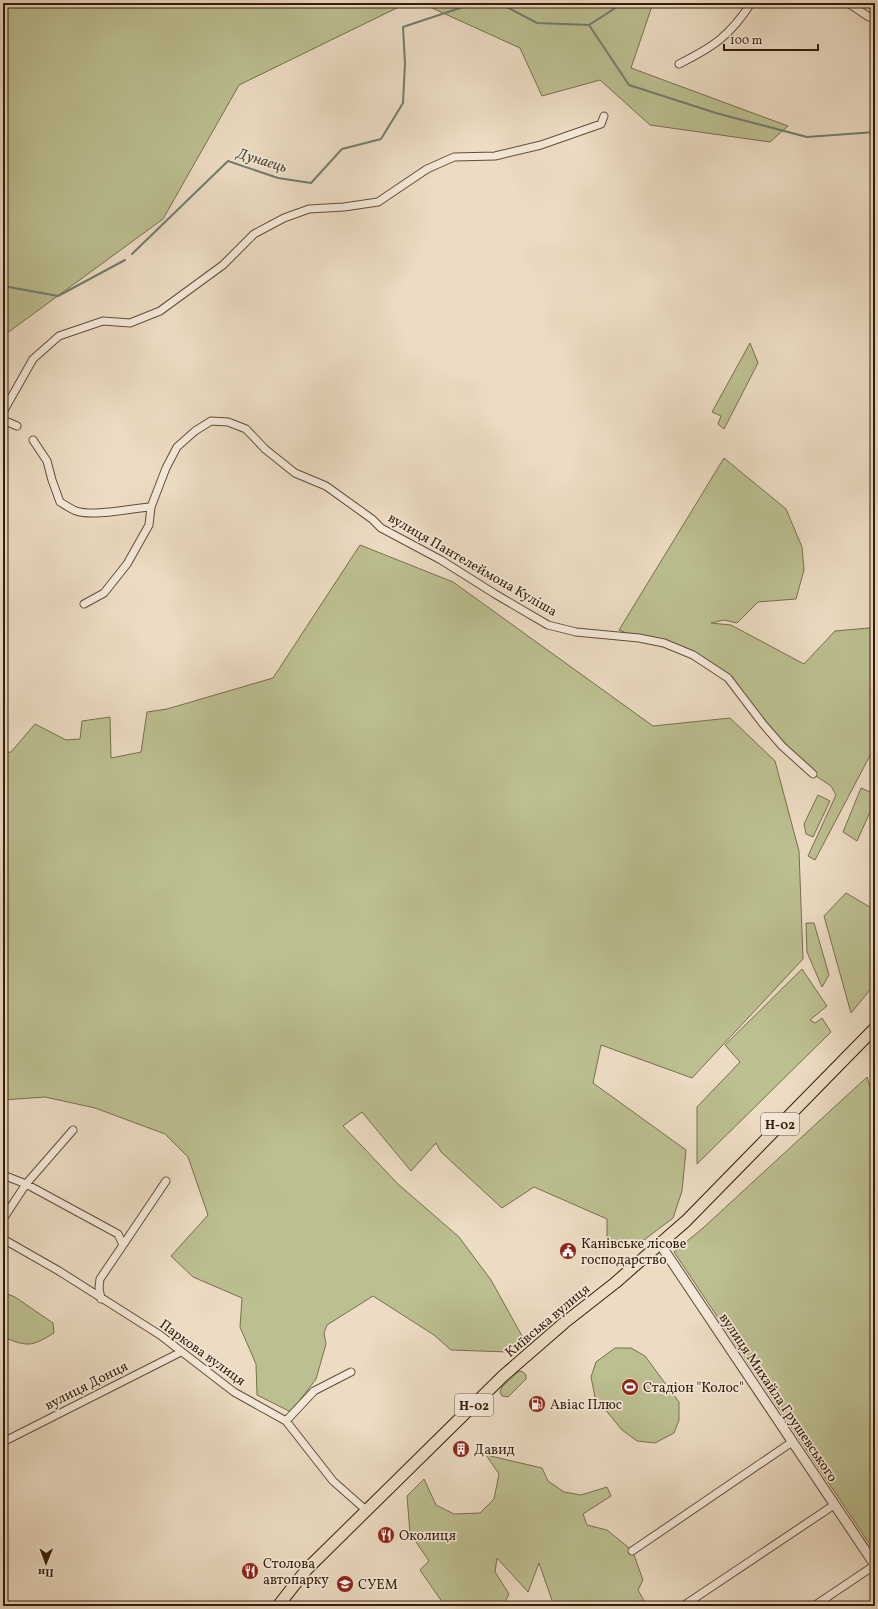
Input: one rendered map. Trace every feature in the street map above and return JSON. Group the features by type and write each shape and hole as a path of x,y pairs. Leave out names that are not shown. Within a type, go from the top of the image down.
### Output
{"main road":[{"name":"Київська вулиця","path":"278,1606 307,1569 503,1376 564,1323 615,1283 691,1215 875,1028"}],"street":[{"path":"679,64 705,51 719,41 740,20 751,3"},
{"path":"848,3 869,17 875,15"},
{"path":"3,412 33,359 59,336 103,321 130,323 160,311 224,266 254,234 284,218 309,209 344,207 378,202 427,169 454,157 495,156 541,145 601,124 604,116"},
{"path":"3,420 17,426"},
{"name":"вулиця Пантелеймона Куліша","path":"84,604 104,593 127,564 149,525 151,507 166,468 177,447 195,431 211,421 228,422 246,429 265,449 295,473 326,486 372,519 381,528 440,560 548,625 576,632 639,638 664,643 693,654 728,678 782,746 813,774"},
{"path":"33,440 47,461 60,502 77,511 85,512 116,512 151,507"},
{"path":"3,1219 26,1184 73,1130"},
{"path":"3,1175 26,1184 118,1234 123,1245"},
{"path":"101,1299 99,1288 100,1279 166,1181"},
{"name":"Паркова вулиця","path":"3,1239 59,1271 160,1335 234,1392 286,1421 333,1481 367,1511"},
{"name":"вулиця Михайла Грушевського","path":"660,1244 875,1565"},
{"name":"вулиця Донця","path":"3,1442 181,1352"},
{"path":"286,1421 314,1391 351,1372"},
{"path":"632,1551 792,1442"},
{"path":"683,1606 834,1505"},
{"path":"814,1606 875,1565"}],"green space":[{"path":"3,3 407,3 239,85 163,219 3,336"},
{"path":"421,3 653,3 631,68 788,126 770,142 650,125 600,80 542,96 520,48"},
{"path":"750,343 758,363 724,429 718,424 721,416 712,412"},
{"path":"724,458 786,509 802,547 804,570 796,599 758,602 737,623 724,620 711,623 731,625 804,664 835,631 869,628 875,624 875,746 815,860 808,856 836,795 831,786 813,774 782,746 728,678 693,654 639,638 619,630"},
{"path":"360,545 453,582 653,726 730,718 775,761 799,851 803,959 692,1078 601,1045 593,1083 686,1150 682,1191 673,1218 632,1249 607,1238 607,1219 534,1187 502,1208 441,1152 436,1143 411,1171 362,1112 343,1126 398,1184 459,1237 491,1280 522,1336 509,1352 451,1350 434,1335 373,1296 327,1325 324,1333 326,1344 316,1379 291,1412 257,1395 256,1364 240,1327 242,1298 193,1277 171,1256 208,1215 188,1157 165,1134 95,1108 45,1097 3,1100 3,753 11,752 35,724 66,740 80,739 82,721 110,717 111,758 141,752 147,712 167,709 273,678"},
{"path":"861,788 875,794 875,801 857,841 843,832"},
{"path":"818,795 830,801 813,837 806,834 804,824"},
{"path":"846,893 875,910 875,984 851,1013 824,916"},
{"path":"806,923 814,923 829,975 822,987 807,952"},
{"path":"802,969 827,1006 810,1020 815,1023 822,1018 831,1032 697,1164 697,1107 740,1062 725,1045"},
{"path":"867,1077 870,1087 875,1093 875,1552 674,1252 703,1228"},
{"path":"3,1292 15,1297 53,1323 54,1333 40,1341 29,1344 18,1343 3,1337"},
{"name":"Стадіон \"Колос\"","path":"615,1348 631,1348 645,1356 679,1402 679,1420 674,1433 655,1443 637,1441 622,1430 595,1397 591,1377 596,1362"},
{"path":"519,1371 526,1375 526,1379 508,1397 502,1396 500,1392 502,1387"},
{"path":"486,1455 542,1468 548,1481 564,1492 581,1495 607,1487 611,1496 583,1514 587,1525 607,1530 628,1547 634,1555 643,1580 638,1590 647,1606 554,1606 539,1563 528,1592 497,1558 495,1572 509,1594 503,1606 445,1606 420,1570 429,1561 410,1533 407,1496 424,1479 436,1505 454,1514 480,1513 494,1499 499,1474"}],"waterway":[{"name":"Дунаець","path":"132,254 228,161 278,178 311,183 342,149 381,139 403,103 405,63 403,27 475,3"},
{"name":"Дунаець","path":"499,3 537,23 589,25 623,3"},
{"path":"589,25 629,85 716,113 807,137 875,132"},
{"name":"Дунаець","path":"3,286 58,296 125,260"}],"place":[{"name":"Канівське лісове господарство","path":"568,1251"},
{"name":"Стадіон \"Колос\"","path":"630,1387"},
{"name":"Авіас Плюс","path":"537,1404"},
{"name":"Давид","path":"461,1449"},
{"name":"Околиця","path":"386,1535"},
{"name":"Столова автопарку","path":"250,1571"},
{"name":"СУЕМ","path":"345,1584"}]}
